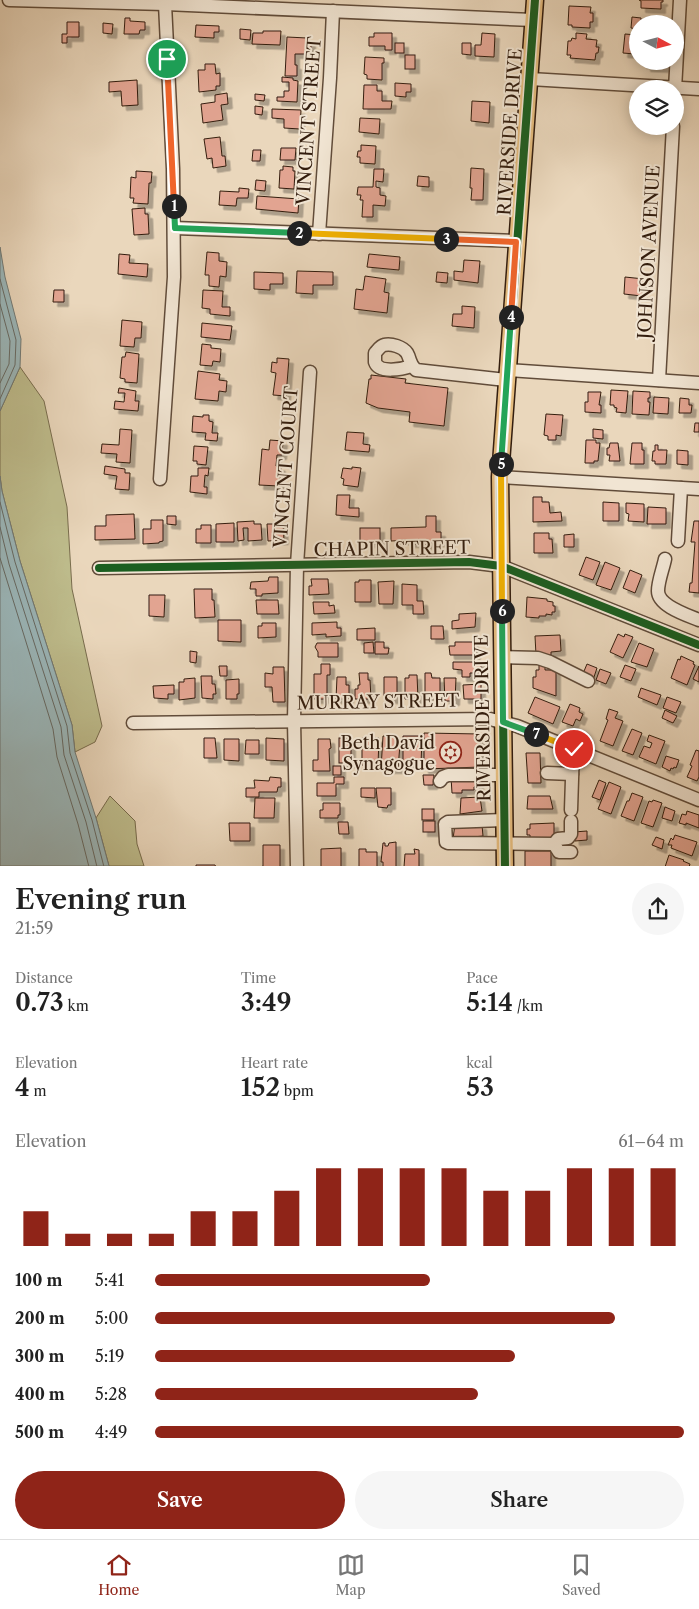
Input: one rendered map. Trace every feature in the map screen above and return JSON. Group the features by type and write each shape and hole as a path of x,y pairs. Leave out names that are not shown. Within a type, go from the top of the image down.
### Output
{"main road":[{"name":"RIVERSIDE DRIVE","path":"505,866 500,478 535,0"}],"street":[{"path":"9,0 164,4 533,20"},
{"path":"675,80 680,0"},
{"path":"160,479 174,277 175,228 164,4"},
{"name":"VINCENT STREET","path":"319,234 333,11"},
{"path":"530,79 629,85"},
{"path":"684,88 699,89"},
{"name":"JOHNSON AVENUE","path":"660,380 673,135"},
{"path":"175,228 516,242"},
{"path":"411,366 416,370 424,372 699,383"},
{"name":"VINCENT COURT","path":"297,565 310,372"},
{"path":"500,478 699,489"},
{"path":"678,541 681,488"},
{"path":"665,559 658,591 660,600 666,605 699,620"},
{"name":"CHAPIN STREET","path":"99,568 469,562 501,566 699,644"},
{"path":"297,565 294,721 298,866"},
{"path":"502,657 538,658 588,681"},
{"name":"MURRAY STREET","path":"133,723 490,718 574,749 699,800"},
{"path":"554,844 558,838 568,838 571,834 574,749"},
{"path":"547,773 572,774"},
{"path":"440,781 442,777 448,775 503,775"},
{"path":"440,816 504,817"},
{"path":"504,817 448,822 445,824 446,842 554,844"},
{"path":"554,844 559,852 571,852"}],"shaded area":[{"path":"20,367 44,401 67,507 72,589 102,726 95,742 75,752 72,725 20,561 2,491 0,476 0,411"},
{"path":"110,796 135,821 137,844 144,866 109,866 96,818"}],"water":[{"path":"0,247 5,277 21,339 20,367 0,411"},
{"path":"0,476 20,561 72,725 75,752 109,866 0,866"}],"building":[{"path":"639,0 663,0 663,2 661,2 661,9 641,8 641,1"},
{"path":"569,6 591,7 590,13 593,13 593,22 590,22 590,28 568,25"},
{"path":"125,18 130,18 130,21 145,22 145,30 140,30 139,34 124,34"},
{"path":"67,22 79,22 79,37 67,37 67,43 62,43 62,34 67,34"},
{"path":"103,23 113,24 112,34 103,33"},
{"path":"196,25 219,26 219,32 214,32 214,38 195,37"},
{"path":"240,29 251,30 250,40 240,39"},
{"path":"263,31 281,31 280,45 252,44 253,33 263,33"},
{"path":"374,33 392,33 392,50 385,50 385,46 369,46 369,37 374,37"},
{"path":"482,33 495,34 494,57 475,56 475,45 481,45"},
{"path":"576,33 587,34 586,39 597,40 596,47 599,47 595,60 570,58 571,55 567,55 568,41 571,41 572,38 576,39"},
{"path":"625,34 629,34 629,54 623,53"},
{"path":"287,37 307,38 307,40 311,41 311,51 306,50 306,54 295,54 297,76 285,76"},
{"path":"395,43 404,43 404,53 395,53"},
{"path":"462,43 471,43 471,55 462,54"},
{"path":"405,55 415,55 415,69 405,69"},
{"path":"365,57 384,58 384,63 382,63 382,80 367,79 367,75 364,74"},
{"path":"205,64 215,64 216,74 220,73 220,86 216,86 216,90 199,92 198,70 205,70"},
{"path":"282,77 293,78 293,80 298,81 297,102 277,101 277,97 284,97 284,91 289,91 289,82 282,82"},
{"path":"137,80 138,105 122,106 121,91 109,92 109,82"},
{"path":"395,83 411,84 411,92 406,92 406,97 395,96"},
{"path":"364,85 377,85 377,91 382,91 382,101 392,101 391,109 363,109"},
{"path":"227,93 228,104 221,105 223,120 203,123 201,104 215,102 215,95"},
{"path":"255,94 265,95 264,101 255,100"},
{"path":"472,101 490,102 489,123 471,121"},
{"path":"255,106 263,107 262,115 255,114"},
{"path":"272,109 301,110 300,129 284,128 284,119 272,118"},
{"path":"360,118 380,119 379,134 359,132"},
{"path":"220,137 222,156 225,156 226,166 213,168 212,158 207,159 204,139"},
{"path":"361,145 376,146 375,164 360,163 360,157 357,157 358,151 361,151"},
{"path":"281,148 296,148 295,160 280,160"},
{"path":"253,150 261,150 260,161 252,161"},
{"path":"283,166 293,167 293,171 295,171 294,189 279,188 280,170 283,170"},
{"path":"471,168 484,169 483,200 471,200"},
{"path":"374,169 384,169 383,182 376,181 376,187 380,188 380,195 386,196 385,206 373,205 373,217 362,217 363,200 360,200 361,195 357,195 358,187 373,187"},
{"path":"136,171 152,172 151,183 149,183 148,204 133,203 134,198 130,198 131,177 136,178"},
{"path":"418,176 429,177 429,187 417,186"},
{"path":"256,180 266,181 265,191 255,190"},
{"path":"239,188 249,189 248,198 237,198 236,206 219,205 220,191 239,192"},
{"path":"257,196 299,199 298,213 256,209"},
{"path":"145,208 145,214 148,214 149,234 134,235 132,209"},
{"path":"207,252 219,253 219,261 227,262 226,277 220,276 219,287 209,286 209,275 205,275"},
{"path":"119,254 130,255 129,263 148,264 147,277 118,274"},
{"path":"369,254 400,257 399,270 367,267"},
{"path":"464,260 480,261 478,283 454,280 454,271 463,272"},
{"path":"297,271 333,272 333,285 313,285 313,294 296,293"},
{"path":"254,272 283,273 283,284 270,284 270,290 254,289"},
{"path":"437,272 448,273 447,283 436,282"},
{"path":"365,276 386,279 384,292 389,293 387,313 354,309 356,289 363,290"},
{"path":"625,277 644,279 642,296 624,294"},
{"path":"54,290 64,290 64,302 53,302"},
{"path":"203,290 223,291 222,307 230,307 230,316 210,314 210,309 202,308"},
{"path":"462,306 475,307 474,328 452,326 453,314 462,314"},
{"path":"122,320 142,322 141,338 135,338 134,347 120,346"},
{"path":"202,323 232,326 230,340 201,337"},
{"path":"202,344 211,345 211,348 221,349 220,362 213,361 212,366 200,365"},
{"path":"126,352 139,354 137,383 125,382 125,379 120,378 122,357 125,357"},
{"path":"277,358 289,359 286,396 273,395 276,373 271,372 272,362 277,363"},
{"path":"198,371 220,374 219,380 227,381 226,392 219,391 218,401 195,399"},
{"path":"371,375 406,379 405,383 448,388 444,426 409,422 410,412 378,408 366,403"},
{"path":"119,388 136,391 135,401 139,401 138,411 114,409 115,401 124,402 125,393 118,393"},
{"path":"611,390 628,391 626,413 616,412 617,408 614,405 610,405"},
{"path":"633,391 650,392 650,398 648,398 648,402 650,402 649,415 632,414"},
{"path":"588,392 601,392 599,405 601,405 601,413 585,412"},
{"path":"654,397 669,398 668,414 653,413"},
{"path":"680,398 689,399 689,405 692,405 691,413 679,413"},
{"path":"546,414 563,415 561,436 556,435 556,440 548,440 548,436 544,435"},
{"path":"203,415 209,415 209,421 213,422 212,433 218,433 217,441 205,440 206,433 192,432 193,416 203,417"},
{"path":"695,423 699,423 699,432 694,432"},
{"path":"120,429 132,430 130,463 116,462 117,454 101,453 102,444 119,445"},
{"path":"593,429 603,430 603,439 593,438"},
{"path":"347,432 364,433 363,444 370,445 369,452 345,450"},
{"path":"270,440 283,441 282,455 277,455 276,466 281,467 279,486 259,485 262,449 269,450"},
{"path":"586,440 596,440 596,443 600,443 598,461 594,461 594,463 585,463"},
{"path":"610,443 618,443 620,461 609,461 610,455 607,455 607,448 609,448"},
{"path":"632,443 642,443 644,464 630,464"},
{"path":"655,445 658,445 658,450 667,450 666,464 655,464 655,461 652,461"},
{"path":"194,446 208,447 206,465 197,464 197,461 193,461"},
{"path":"677,450 688,451 688,465 677,464"},
{"path":"105,466 125,469 125,473 130,473 129,490 115,489 117,476 104,474"},
{"path":"352,467 361,468 358,487 343,485 344,479 341,478 343,468 352,469"},
{"path":"198,468 209,468 208,476 205,475 204,487 207,487 207,494 190,492 191,476 198,476"},
{"path":"337,495 350,495 349,508 359,508 359,517 336,515"},
{"path":"533,497 542,497 542,502 549,502 550,513 561,512 562,521 533,522"},
{"path":"603,502 619,503 619,521 603,521"},
{"path":"626,503 644,504 644,522 628,521 629,514 626,513"},
{"path":"648,507 666,508 666,524 647,524"},
{"path":"134,514 135,539 95,540 95,526 106,526 106,515"},
{"path":"167,516 176,516 176,525 167,524"},
{"path":"426,516 436,516 436,532 441,532 441,542 427,542 427,545 416,545 416,543 410,543 410,540 391,541 391,528 426,527"},
{"path":"151,520 163,520 163,541 143,544 143,529 151,529"},
{"path":"254,521 254,524 261,524 262,540 248,541 248,528 243,528 244,540 238,541 237,522"},
{"path":"694,521 699,521 699,593 689,592 690,583 692,583 695,542 691,542"},
{"path":"234,523 234,542 216,542 216,524"},
{"path":"267,524 283,524 284,540 268,541"},
{"path":"201,525 211,525 211,543 196,543 196,529 201,529"},
{"path":"360,528 380,528 380,543 360,543"},
{"path":"534,533 549,533 549,539 552,539 553,553 534,553"},
{"path":"574,534 574,547 564,547 564,535"},
{"path":"586,557 600,562 593,580 579,575"},
{"path":"605,562 620,568 611,590 596,585"},
{"path":"630,570 642,575 635,593 623,588"},
{"path":"269,577 278,577 278,593 256,596 256,589 250,589 251,582 268,581"},
{"path":"311,579 328,579 329,594 309,595 309,586 312,586"},
{"path":"359,580 371,580 371,602 355,602 355,582 359,582"},
{"path":"394,581 393,604 379,604 378,582"},
{"path":"402,584 417,585 417,601 423,601 424,614 413,614 413,605 402,605"},
{"path":"194,589 212,589 215,617 195,618"},
{"path":"149,595 165,595 164,617 149,616"},
{"path":"527,597 547,599 547,601 553,602 555,612 552,612 552,615 539,616 539,618 526,617"},
{"path":"256,600 278,600 279,614 257,614"},
{"path":"313,602 329,602 329,606 334,605 335,613 314,614"},
{"path":"476,613 475,627 452,629 452,621 459,620 459,614"},
{"path":"218,620 241,620 241,642 218,641"},
{"path":"337,622 337,628 341,628 341,636 326,637 326,634 312,635 312,623"},
{"path":"262,623 276,623 276,637 258,638 258,626 262,626"},
{"path":"431,626 443,626 444,639 431,639"},
{"path":"375,628 375,640 357,640 357,629"},
{"path":"618,634 624,637 625,634 633,637 623,658 610,652"},
{"path":"560,635 561,651 551,652 551,655 536,655 535,636"},
{"path":"373,642 374,653 364,653 364,643"},
{"path":"375,642 384,642 384,648 389,648 388,654 375,654"},
{"path":"455,642 474,642 476,655 450,655 449,646 455,646"},
{"path":"317,643 338,643 338,657 318,657 315,647"},
{"path":"639,643 654,649 647,667 631,662"},
{"path":"190,651 197,652 196,663 190,662"},
{"path":"681,656 694,662 693,664 695,665 687,685 671,678"},
{"path":"453,662 481,662 481,673 470,673 470,677 462,677 462,670 453,669"},
{"path":"321,664 330,664 330,675 327,675 327,699 314,699 314,674 321,674"},
{"path":"587,664 597,668 593,680 582,676"},
{"path":"539,665 545,665 545,670 556,670 556,696 533,688 533,677 536,677 536,670 539,670"},
{"path":"625,665 636,669 631,681 620,677"},
{"path":"219,666 227,666 227,676 220,676"},
{"path":"699,666 699,682 693,679"},
{"path":"273,667 284,667 285,702 273,702 272,687 265,687 265,673 273,674"},
{"path":"600,669 611,673 606,684 596,680"},
{"path":"359,673 368,673 371,699 355,699 355,689 358,689 358,685 360,685"},
{"path":"425,673 431,673 432,678 440,678 440,696 425,696"},
{"path":"409,675 417,675 418,699 405,699 405,678 409,678"},
{"path":"201,676 212,676 212,684 215,684 216,694 213,694 213,699 202,698"},
{"path":"337,677 346,677 346,685 349,685 349,699 336,699"},
{"path":"384,677 397,677 396,699 386,699 386,696 384,696"},
{"path":"195,678 195,698 179,700 179,682 184,682 184,679"},
{"path":"444,678 456,678 455,701 445,701"},
{"path":"239,679 237,699 226,699 226,680"},
{"path":"481,684 481,699 464,699 463,685"},
{"path":"174,685 174,694 168,694 168,699 154,698 153,686"},
{"path":"641,688 661,695 657,705 638,697"},
{"path":"535,697 560,707 553,724 528,713"},
{"path":"667,697 681,702 676,713 663,708"},
{"path":"570,704 580,708 579,712 583,714 580,721 576,719 573,726 562,722"},
{"path":"609,709 618,712 615,718 623,721 613,746 600,741 608,720 606,719"},
{"path":"665,710 677,716 673,723 662,718"},
{"path":"632,729 642,733 633,755 622,751"},
{"path":"424,733 480,734 481,767 424,769"},
{"path":"649,735 665,741 656,764 639,757 644,746 650,748 652,743 647,741"},
{"path":"383,736 396,737 396,743 400,744 398,769 381,769"},
{"path":"403,736 422,736 421,765 403,765"},
{"path":"204,738 215,738 217,758 204,758"},
{"path":"266,738 284,739 284,761 266,760"},
{"path":"339,738 351,738 351,763 339,763"},
{"path":"362,738 379,738 378,765 362,765"},
{"path":"224,739 239,739 239,761 224,760"},
{"path":"318,739 330,739 330,771 313,771 313,760 318,760"},
{"path":"246,740 259,740 259,754 245,754"},
{"path":"696,750 699,751 699,777 697,781 687,777"},
{"path":"526,753 540,753 541,783 528,783"},
{"path":"666,756 679,760 676,768 671,768 670,771 662,767"},
{"path":"333,766 341,766 341,775 333,775"},
{"path":"423,775 434,775 433,785 424,785"},
{"path":"479,776 479,787 474,787 474,790 462,790 462,793 452,793 451,777"},
{"path":"270,777 281,778 281,787 278,787 277,792 259,792 259,797 246,797 246,788 255,788 254,780 269,781"},
{"path":"334,777 344,777 344,784 336,784 336,796 317,796 317,783 334,783"},
{"path":"599,780 606,783 600,800 592,797"},
{"path":"609,782 621,787 611,814 598,809"},
{"path":"361,788 375,788 375,798 361,797"},
{"path":"376,788 391,788 391,805 388,805 387,808 378,807"},
{"path":"632,793 643,797 634,821 621,816"},
{"path":"528,796 550,796 553,809 527,809"},
{"path":"480,797 482,811 460,814 461,798"},
{"path":"255,798 275,798 274,818 254,818"},
{"path":"653,800 662,803 653,827 641,823 649,801 652,802"},
{"path":"323,803 340,803 340,815 338,815 338,818 320,818 320,810 323,810"},
{"path":"665,807 675,811 672,821 662,818"},
{"path":"422,809 434,809 434,820 422,820"},
{"path":"687,811 699,815 699,828 686,823 686,825 679,823 682,814 686,815"},
{"path":"423,821 435,821 435,832 423,832"},
{"path":"338,822 348,822 349,834 339,834"},
{"path":"229,823 250,823 250,841 230,841"},
{"path":"554,823 554,841 530,842 530,835 527,835 527,829 530,829 530,824"},
{"path":"455,824 482,825 483,836 453,839"},
{"path":"587,831 587,840 575,841 574,832"},
{"path":"675,835 697,842 692,856 671,848 672,845 668,845 671,838 673,840"},
{"path":"656,837 664,840 662,849 652,845"},
{"path":"396,842 396,866 383,866 383,862 381,862 383,843 385,843 385,846 388,846 389,843"},
{"path":"263,845 280,845 280,866 263,866"},
{"path":"341,848 341,866 321,866 321,849"},
{"path":"359,849 366,849 366,852 377,852 377,866 359,866"},
{"path":"414,849 419,850 419,866 404,866 405,854 415,854"},
{"path":"525,851 551,851 551,866 525,866"},
{"path":"669,855 690,864 689,866 665,866"},
{"path":"215,865 216,866 196,866"}],"cycle path":[{"path":"505,866 500,477 535,0"},
{"path":"99,568 469,562 501,566 699,645"}],"place":[{"name":"Beth David Synagogue","path":"451,753"}],"route":[{"path":"167,59 175,228 516,242 500,478 503,722 574,749"}]}
